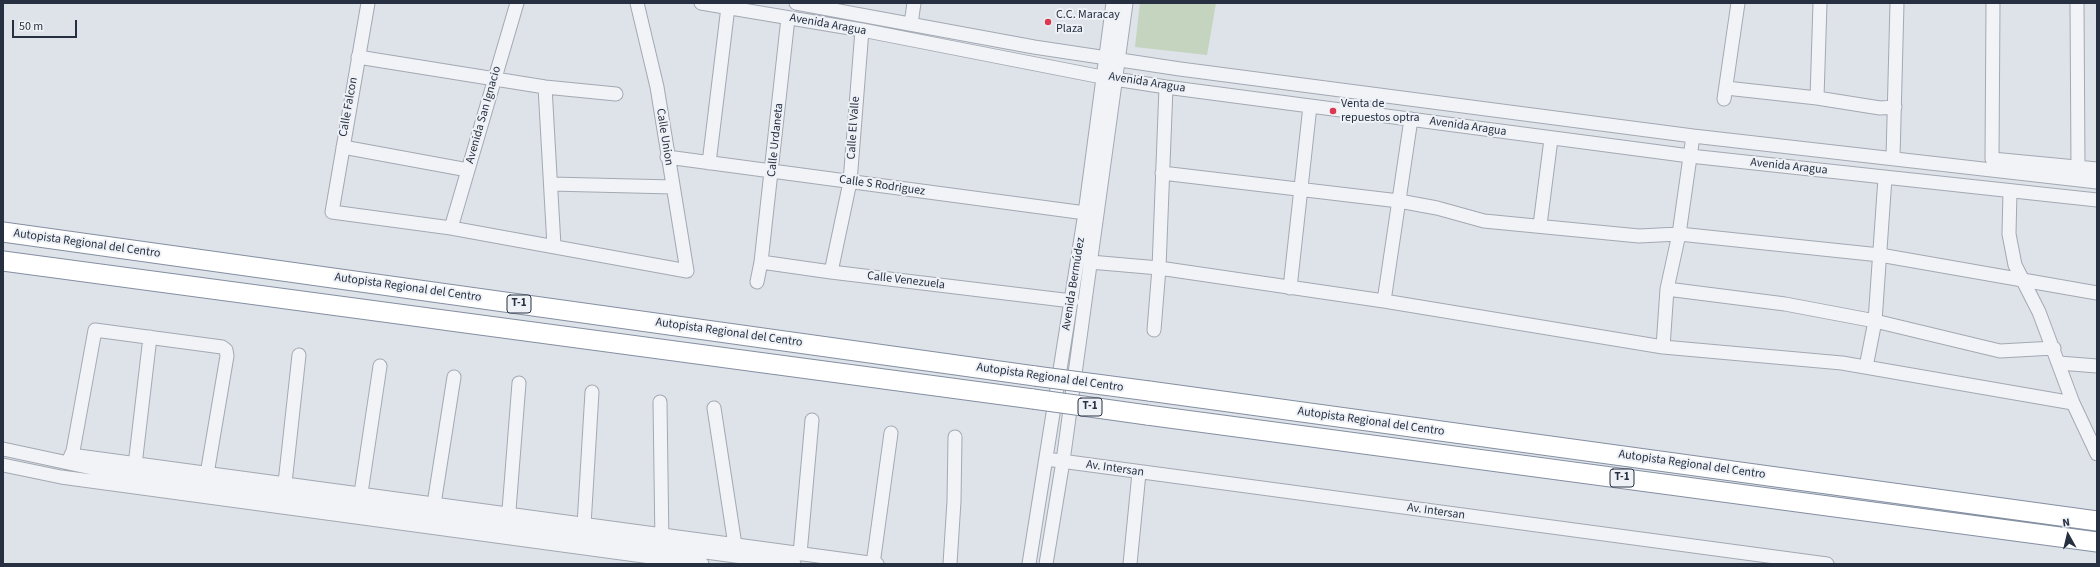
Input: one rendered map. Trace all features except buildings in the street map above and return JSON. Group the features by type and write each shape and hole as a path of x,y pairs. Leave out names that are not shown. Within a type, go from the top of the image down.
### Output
{"highway":[{"name":"Autopista Regional del Centro","path":"3,232 1035,376 2097,521"},
{"name":"Autopista Regional del Centro","path":"3,261 2097,542"}],"street":[{"name":"Calle Falcon","path":"368,3 332,212 451,228"},
{"name":"Avenida San Ignacio","path":"451,228 517,3"},
{"name":"Calle Union","path":"554,246 687,271 667,157 657,87 637,3"},
{"name":"Avenida Aragua","path":"700,3 862,30 1102,77 1166,87 1551,139 1690,156 2097,200"},
{"name":"Avenida Aragua","path":"796,3 1106,59 1693,136 2097,182"},
{"path":"911,24 914,3"},
{"name":"Avenida Bermúdez","path":"1046,564 1063,461 1090,262 1091,214 1102,77 1106,59 1113,3"},
{"name":"Avenida Bermúdez","path":"1029,564 1072,301 1091,214 1117,79 1126,3"},
{"path":"1738,3 1725,93 1817,98 1880,108 1895,107"},
{"path":"1817,98 1820,3"},
{"path":"1893,158 1897,3"},
{"path":"1993,3 1992,159 2097,169"},
{"path":"2078,3 2078,167"},
{"path":"709,163 728,8"},
{"name":"Calle Urdaneta","path":"761,262 773,171 788,18"},
{"name":"Calle El Valle","path":"831,272 850,182 862,30"},
{"path":"358,57 545,87 616,94"},
{"path":"451,228 554,246 545,87"},
{"path":"1154,330 1159,268 1166,87"},
{"path":"1290,288 1310,106"},
{"path":"1384,301 1411,119"},
{"path":"1663,347 1667,289 1679,234 1693,136"},
{"path":"1540,225 1551,139"},
{"path":"343,147 468,170"},
{"name":"Calle S Rodriguez","path":"667,157 1091,214"},
{"path":"1162,173 1399,201 1437,208 1484,221 1540,225 1639,236 1679,234 1880,255 2097,293"},
{"path":"1866,367 1875,320 1885,178"},
{"path":"551,184 673,187"},
{"path":"2010,191 2011,248 2014,265 2054,348 2073,404 2097,454"},
{"path":"758,282 761,262"},
{"name":"Calle Venezuela","path":"761,262 831,272 1072,301"},
{"path":"1090,262 1159,268 1384,301 1663,347 1842,363 2073,404"},
{"path":"1667,289 1785,304 1875,320 2000,351 2054,348"},
{"path":"61,477 69,459 95,330 222,347 226,350 227,356 208,474"},
{"path":"135,465 150,337"},
{"path":"285,483 299,355"},
{"path":"2059,363 2097,366"},
{"path":"361,493 380,366"},
{"path":"434,504 454,377"},
{"path":"509,520 519,383"},
{"path":"584,525 592,392"},
{"path":"660,402 662,547"},
{"path":"714,408 735,545"},
{"path":"797,559 812,420"},
{"path":"873,564 891,433"},
{"path":"950,564 954,501 954,437"},
{"path":"3,449 69,459 135,465 361,493 434,504 509,520 662,547"},
{"path":"69,459 100,470 509,520 584,525 683,553 877,564"},
{"name":"Av. Intersan","path":"1046,459 1827,564"},
{"path":"3,465 61,477 662,547"},
{"path":"1130,564 1139,472"},
{"path":"683,553 735,545 797,559"},
{"path":"683,553 702,564"}],"green space":[{"path":"1140,3 1216,3 1207,55 1135,47"}],"place":[{"name":"C.C. Maracay Plaza","path":"1048,22"},
{"name":"Venta de repuestos optra","path":"1333,111"}]}
